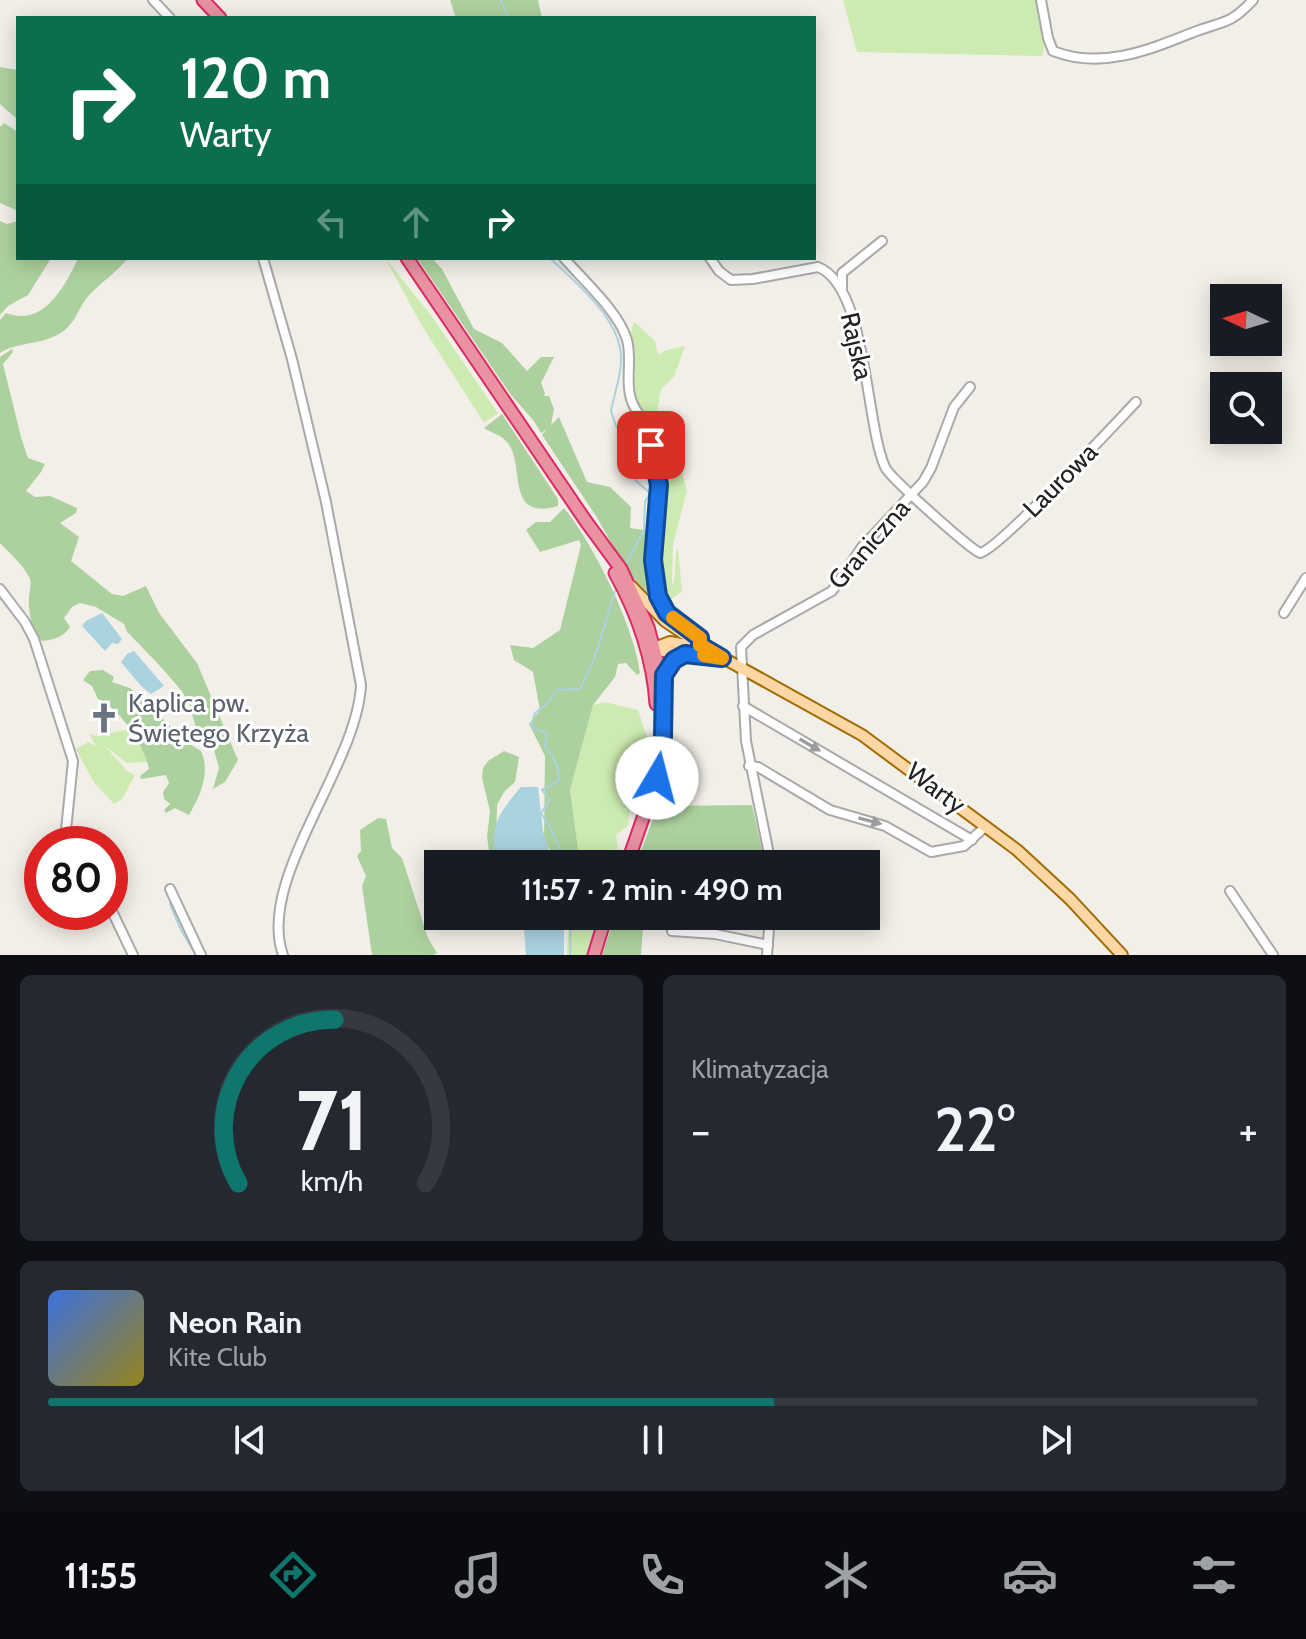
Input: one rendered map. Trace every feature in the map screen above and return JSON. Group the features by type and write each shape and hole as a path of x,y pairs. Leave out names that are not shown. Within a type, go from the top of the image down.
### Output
{"highway":[{"path":"203,0 218,16"},
{"path":"408,260 617,570 631,586 645,617 651,650 657,767"},
{"path":"617,570 662,679 663,725 657,767 632,850"},
{"path":"594,955 602,930"}],"main road":[{"path":"631,586 665,621 703,647"},
{"name":"Warty","path":"651,650 670,642 703,647 862,735 986,826 1058,887 1122,955"},
{"name":"Warty","path":"651,650 722,658"},
{"path":"662,679 670,663 685,654"}],"street":[{"path":"153,0 168,16"},
{"path":"1041,0 1053,51 1083,60 1135,54 1226,23 1238,16 1253,0"},
{"path":"842,293 842,273 882,241"},
{"path":"264,260 292,359 326,502 361,685 356,713 340,759 281,898 277,926 283,955"},
{"path":"566,260 614,316 627,338 631,365 629,393 634,410 646,426 657,463 659,500 653,560 658,596 667,613 700,638 703,647"},
{"name":"Rajska","path":"711,260 731,280 818,267 834,279 853,314 885,469 911,496 980,553"},
{"name":"Graniczna","path":"741,669 744,641 832,591 862,547 911,496 931,468 954,407 970,387"},
{"name":"Laurowa","path":"980,553 989,551 1015,526 1136,402"},
{"path":"1284,613 1306,578"},
{"path":"0,589 34,639 73,761 66,826"},
{"path":"741,669 749,766 768,850"},
{"path":"743,706 972,840"},
{"path":"749,766 758,767 830,810 885,826 931,852 958,848 986,826"},
{"path":"170,889 201,955"},
{"path":"1230,891 1273,955"},
{"path":"121,930 133,955"},
{"path":"672,931 715,934 768,950 769,930"}],"green space":[{"path":"450,0 538,0 542,16 455,16"},
{"path":"843,0 1039,0 1046,38 1042,56 857,52"},
{"path":"0,67 16,70 16,118 0,104"},
{"path":"4,123 16,131 16,210 0,203 0,127"},
{"path":"0,221 7,224 16,222 16,260 50,260 28,295 8,306 0,315"},
{"path":"126,260 91,293 62,332 0,353 0,320 6,313 31,315 41,310 58,293 77,261"},
{"path":"386,260 430,314 498,413 484,423 422,326"},
{"path":"418,260 434,260 442,269 474,329 502,343 527,371 541,357 554,357 541,383 544,396 549,396 554,409 551,425 559,417 587,482 610,487 631,507 630,528 651,531 653,592 647,592 627,571 596,516 542,435 547,429 541,433 511,395"},
{"path":"634,322 655,341 658,355 685,346 674,377 661,389 656,418 681,470 687,491 673,544 672,585 678,549 682,591 666,603 657,571 662,482 658,462 635,401 631,338"},
{"path":"12,349 13,352 3,364 21,437 28,458 45,464 26,491 35,497 50,496 77,508 76,513 60,523 79,537 71,561 112,594 123,596 146,586 159,613 197,663 238,760 225,782 213,789 219,768 211,739 200,734 187,699 167,673 127,632 124,624 96,607 80,603 72,607 64,618 70,627 58,637 42,641 33,626 29,610 30,579 21,564 0,543 0,357"},
{"path":"502,414 558,499 558,506 541,509 529,505 523,498 512,450 503,438 484,428"},
{"path":"564,508 587,542 621,610 640,673 637,675 626,663 618,664 615,677 593,705 570,790 578,850 550,850 544,841 545,756 529,724 540,710 533,672 514,660 510,645 533,648 560,630 581,545 579,540 540,552 526,530 536,522 550,522"},
{"path":"103,670 114,677 112,682 130,688 146,701 145,707 155,717 160,716 185,741 201,751 204,776 189,815 175,808 166,813 164,810 170,804 164,799 163,792 169,783 166,775 141,779 140,776 149,769 137,739 114,710 98,699 92,686 83,680 90,671"},
{"path":"605,702 638,710 648,741 630,804 628,826 616,835 618,849 578,850 570,790 593,705"},
{"path":"129,729 139,741 148,762 127,763 105,746 127,771 135,775 122,799 114,804 93,781 76,749 88,742 96,746 89,734 98,736"},
{"path":"504,751 519,757 515,782 504,792 497,805 496,850 489,850 487,837 490,811 482,778 488,761"},
{"path":"752,805 762,850 641,850 658,806"},
{"path":"378,818 386,819 392,848 402,858 424,930 437,953 372,955 362,886 366,876 357,856 361,851 360,830"},
{"path":"568,930 594,930 586,955 567,955"},
{"path":"610,930 643,930 641,955 602,955"}],"water":[{"path":"102,613 122,639 118,644 112,643 105,651 82,626"},
{"path":"134,651 164,686 151,694 121,662"},
{"path":"521,787 538,787 543,831 549,850 494,850 497,821"},
{"path":"524,930 564,930 564,955 526,955"}],"waterway":[{"path":"501,0 507,16"},
{"path":"552,260 597,304 620,347 621,363 611,411 616,426 622,433 630,434 646,457 637,470 636,481 650,493 645,502 644,530 626,564"},
{"path":"561,850 541,813 550,800 542,790 559,781 557,767 545,747 547,733 531,726 535,713 549,702 556,690 580,689 594,660 615,591"},
{"path":"170,904 196,955"},
{"path":"570,955 571,930"}],"slow traffic":[{"path":"673,618 700,638 700,645 722,658 704,655"}],"place":[{"name":"Kaplica pw. Świętego Krzyża","path":"104,718"}],"route":[{"path":"651,445 659,485 653,560 658,596 667,613 700,638 700,645 722,658 685,654 670,663 662,679 663,736 657,778"}]}
